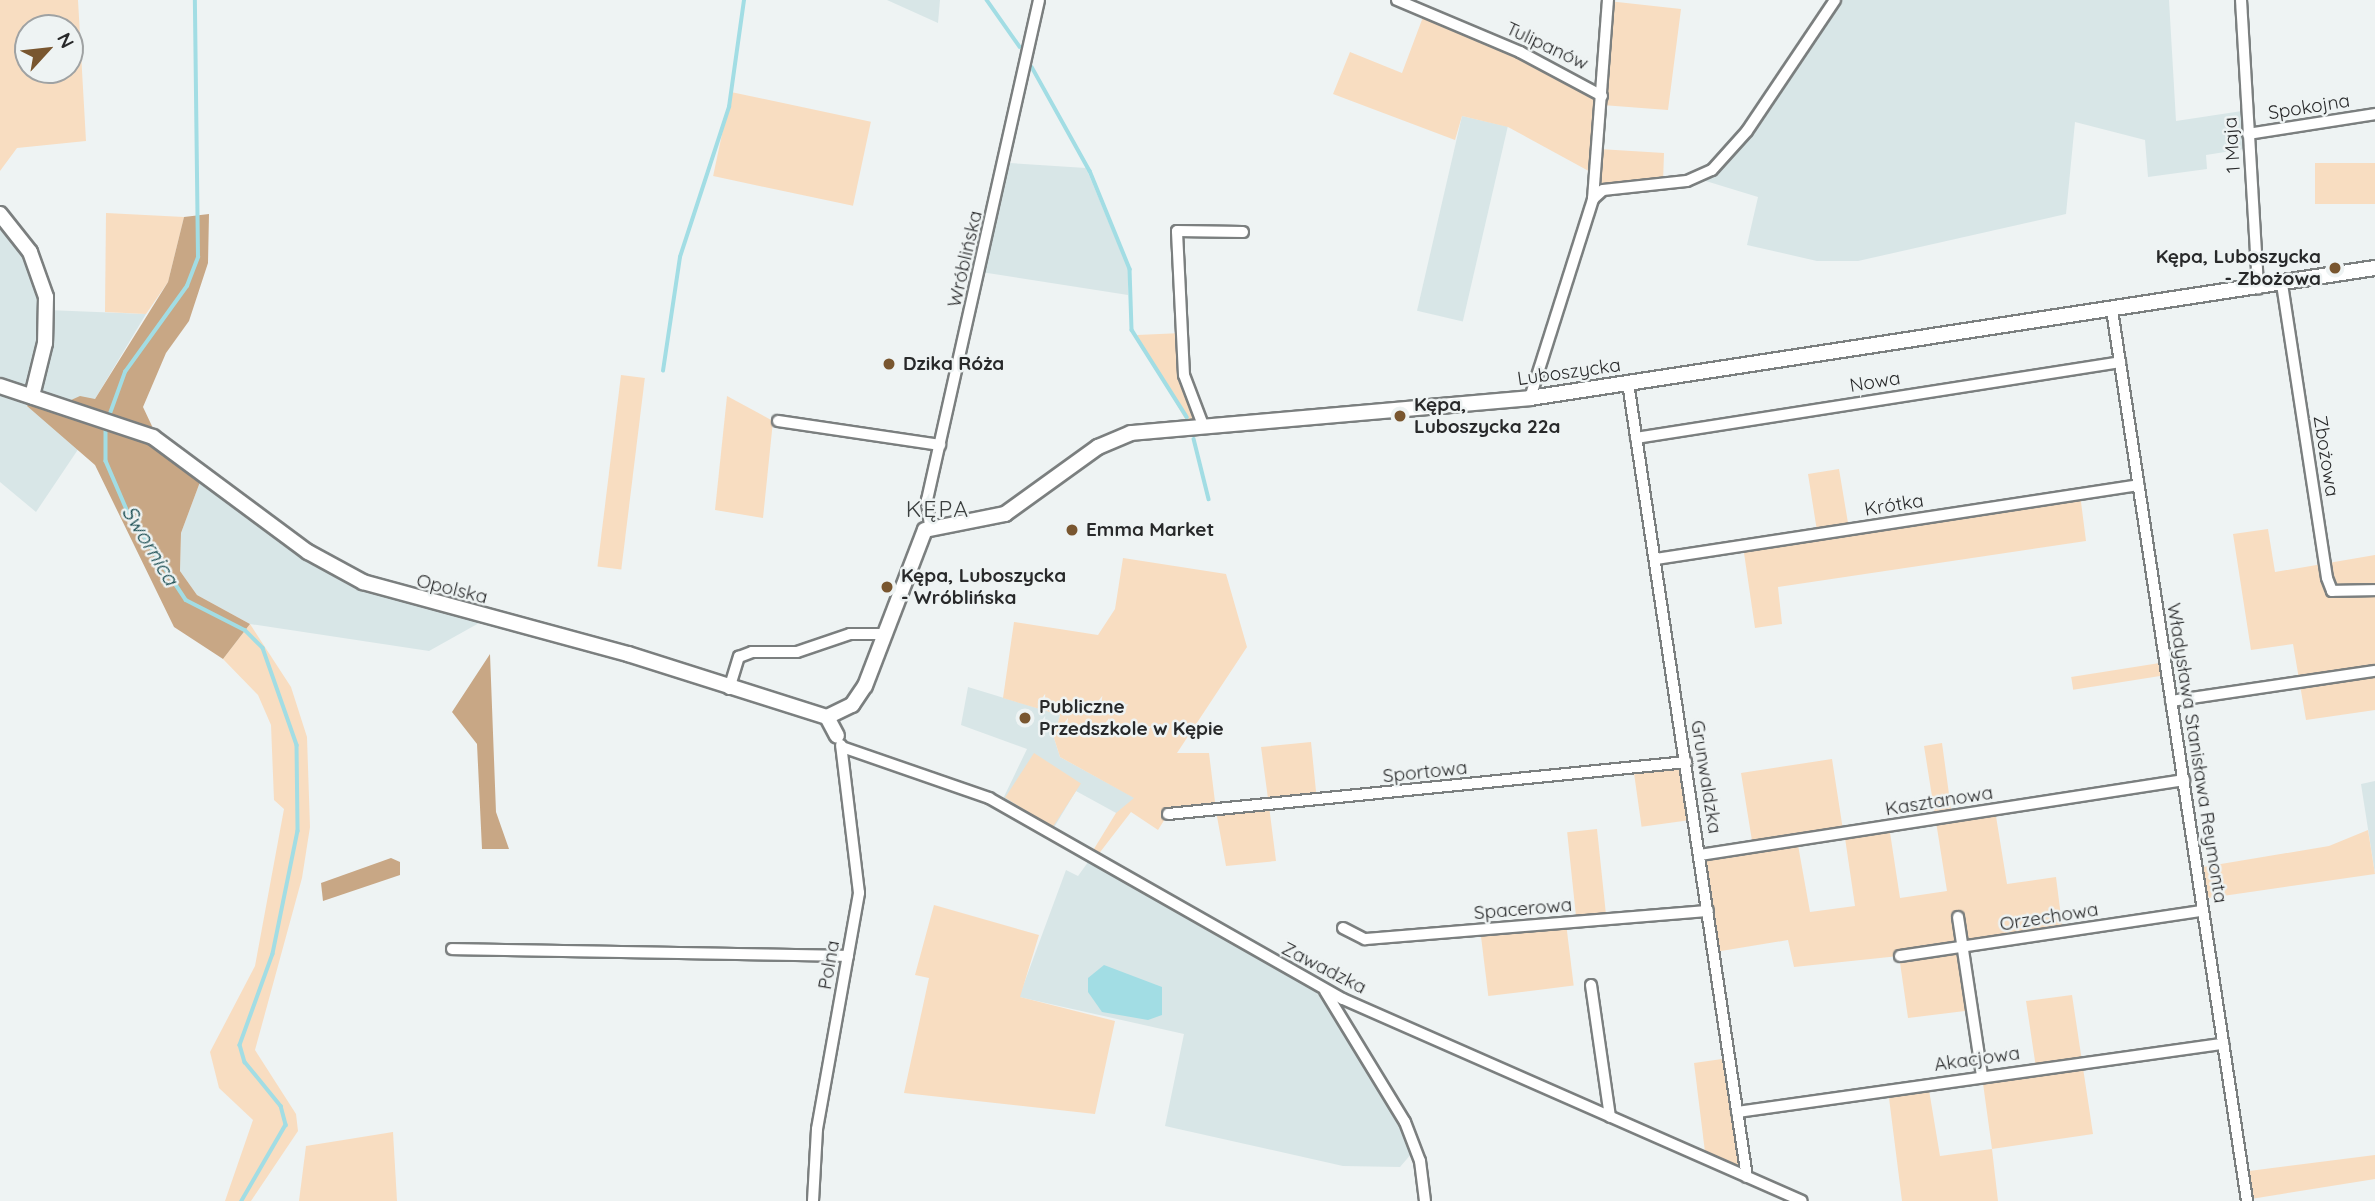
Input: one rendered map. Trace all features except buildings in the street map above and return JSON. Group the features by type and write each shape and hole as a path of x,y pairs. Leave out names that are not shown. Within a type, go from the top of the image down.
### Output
{"street":[{"name":"Wróblińska","path":"930,526 927,499 1039,0"},
{"name":"Tulipanów","path":"1397,0 1520,52 1602,96"},
{"path":"1530,398 1593,198 1608,0"},
{"path":"1593,198 1603,190 1687,181 1712,170 1747,131 1835,0"},
{"name":"1 Maja","path":"2241,0 2258,288"},
{"name":"Spokojna","path":"2248,134 2375,114"},
{"path":"0,214 30,252 46,297 45,343 32,396"},
{"path":"1203,425 1184,374 1177,231 1243,232"},
{"name":"Luboszycka","path":"930,526 1005,514 1110,440 1203,425 1530,398 2375,268"},
{"name":"Zbożowa","path":"2282,284 2327,578 2332,591 2375,590"},
{"name":"Władysława Stanisława Reymonta","path":"2112,310 2248,1201"},
{"name":"Nowa","path":"1636,438 2120,362"},
{"name":"Grunwaldzka","path":"1628,383 1747,1177"},
{"name":"Opolska","path":"0,386 123,425 159,441 308,552 363,583 628,654 809,715 827,717"},
{"path":"778,421 940,445"},
{"name":"Krótka","path":"1656,559 2138,485"},
{"path":"839,742 827,717 860,695 918,540 930,526"},
{"path":"729,689 739,657 752,652 797,652 850,634 885,634"},
{"path":"2171,701 2375,671"},
{"name":"Polna","path":"813,1201 817,1129 859,893 839,742"},
{"name":"Zawadzka","path":"839,742 989,798 1324,990 1802,1201"},
{"name":"Sportowa","path":"1168,814 1686,762"},
{"name":"Kasztanowa","path":"1700,855 2184,780"},
{"name":"Spacerowa","path":"1343,928 1365,939 1708,911"},
{"name":"Orzechowa","path":"1900,956 2203,911"},
{"path":"1958,916 1965,947 1982,1076"},
{"path":"452,949 848,956"},
{"path":"1591,985 1610,1117"},
{"path":"1324,990 1405,1122 1420,1161 1424,1201"},
{"name":"Akacjowa","path":"1737,1112 2223,1044"}],"shaded area":[{"path":"0,0 78,0 79,14 14,14 14,84 83,84 86,141 17,148 0,171"},
{"path":"887,0 940,0 938,23"},
{"path":"1835,0 2169,0 2176,121 2242,111 2244,149 2206,155 2207,169 2148,177 2145,140 2075,122 2066,214 1858,261 1817,261 1747,245 1758,197 1696,178 1721,163"},
{"path":"1608,1 1681,9 1668,110 1602,105 1599,149 1664,153 1663,183 1598,193 1596,175 1508,127 1462,116 1455,140 1333,94 1350,52 1402,73 1423,17 1602,95"},
{"path":"731,92 871,122 853,206 713,176"},
{"path":"1462,116 1508,127 1463,321 1417,311"},
{"path":"1010,163 1086,168 1128,268 1128,295 981,272"},
{"path":"2315,163 2375,163 2375,204 2315,204"},
{"path":"106,213 184,217 168,282 146,314 105,312"},
{"path":"0,214 13,227 47,310 146,314 95,399 27,406 79,448 36,512 0,482"},
{"path":"209,214 208,263 189,321 166,353 143,407 159,441 203,474 181,533 180,571 197,595 250,624 223,659 174,627 95,465 27,406 32,396 60,405 80,396 95,399 168,282 184,217"},
{"path":"1182,333 1184,375 1203,425 1189,426 1137,335"},
{"path":"621,375 645,378 621,569 597,567"},
{"path":"727,396 773,421 763,518 715,510"},
{"path":"1839,469 1849,529 2080,494 2086,541 1778,587 1782,624 1755,628 1743,546 1817,531 1808,474"},
{"path":"203,474 331,568 488,618 429,651 250,624 197,595 180,571 181,533"},
{"path":"2268,529 2275,572 2375,555 2375,710 2306,720 2293,644 2251,650 2233,534"},
{"path":"1123,558 1226,574 1247,647 1177,753 1209,753 1216,810 1269,806 1276,861 1226,866 1216,811 1168,814 1158,830 1131,812 1094,860 1089,857 1116,813 1134,798 1060,757 1054,738 1060,715 1003,698 1014,622 1098,635 1115,609"},
{"path":"250,624 291,687 307,737 310,827 302,878 255,1050 296,1114 298,1131 251,1201 225,1201 253,1120 219,1088 210,1052 255,966 284,809 274,800 271,725 258,695 223,659"},
{"path":"490,654 496,812 509,849 482,849 477,744 452,712"},
{"path":"2166,662 2168,675 2073,690 2071,677"},
{"path":"968,687 1060,715 1054,738 1060,757 1135,798 1118,814 1076,791 1050,834 1000,805 1027,749 961,725"},
{"path":"1311,742 1317,801 1269,806 1261,747"},
{"path":"1942,743 1952,816 1995,810 2007,884 2056,877 2063,933 1965,948 1973,1010 1908,1018 1899,956 1794,967 1788,940 1715,952 1700,855 1753,847 1741,773 1832,759 1843,830 1798,845 1810,912 1855,906 1845,838 1889,826 1900,898 1947,891 1924,746"},
{"path":"1034,753 1081,783 1052,828 1005,797"},
{"path":"1686,762 1694,819 1642,827 1634,769"},
{"path":"2375,781 2375,874 2361,784"},
{"path":"1597,829 1607,920 1577,923 1567,832"},
{"path":"2368,830 2375,874 2209,898 2197,868 2329,846"},
{"path":"391,858 400,862 400,875 323,901 321,883"},
{"path":"1091,858 1324,990 1382,1078 1412,1153 1400,1167 1343,1166 1165,1126 1184,1034 1019,997 1066,870 1078,876"},
{"path":"934,905 1039,935 1020,997 1115,1021 1095,1114 904,1093 929,978 915,975"},
{"path":"1566,923 1574,986 1488,996 1481,933"},
{"path":"2072,995 2093,1134 1992,1149 1982,1076 2036,1068 2026,1001"},
{"path":"1729,1058 1747,1177 1706,1160 1694,1063"},
{"path":"1928,1084 1940,1156 1992,1149 1998,1201 1902,1201 1888,1090"},
{"path":"393,1132 397,1201 299,1201 306,1146"},
{"path":"2375,1155 2375,1179 2251,1199 2249,1171"}],"water":[{"path":"1104,965 1162,987 1162,1015 1148,1020 1102,1012 1088,992 1088,978"}],"waterway":[{"name":"Swornica","path":"108,419 125,372 187,286 198,257 195,0"},
{"path":"663,371 680,257 729,107 744,0"},
{"path":"987,0 1020,47"},
{"path":"1032,67 1090,171 1130,269 1132,330 1187,417"},
{"name":"Swornica","path":"106,426 106,461 128,512 186,600 245,630 263,648 297,745 298,831 273,954 240,1045 245,1062 281,1106 286,1125 242,1201"},
{"path":"1194,439 1209,499"}],"place":[{"name":"Kępa, Luboszycka - Zbożowa","path":"2335,268"},
{"name":"Dzika Róża","path":"889,364"},
{"name":"Kępa, Luboszycka 22a","path":"1400,416"},
{"name":"Emma Market","path":"1072,530"},
{"name":"Kępa, Luboszycka - Wróblińska","path":"887,587"},
{"name":"Publiczne Przedszkole w Kępie","path":"1025,718"}],"district":[{"name":"KĘPA","path":"938,509"}]}
